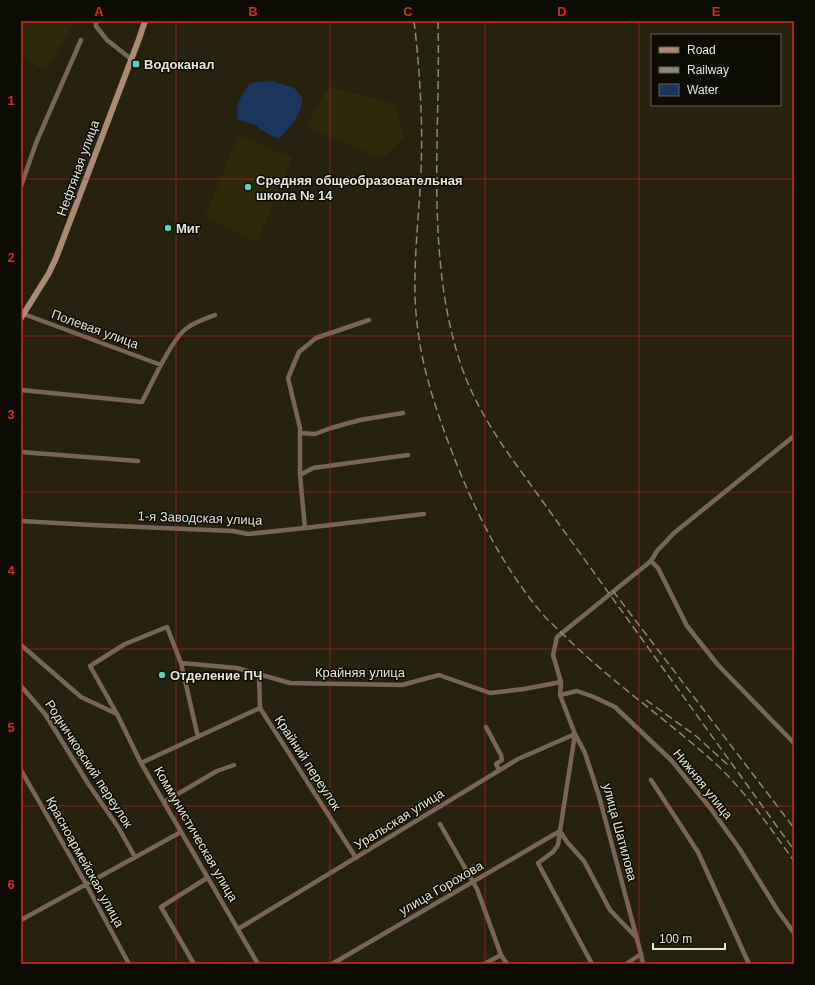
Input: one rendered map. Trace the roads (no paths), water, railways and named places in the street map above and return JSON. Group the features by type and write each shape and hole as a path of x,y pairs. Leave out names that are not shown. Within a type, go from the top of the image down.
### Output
{"main road":[{"name":"Нефтяная улица","path":"22,315 49,273 56,258 145,21"}],"street":[{"path":"96,21 96,26 107,40 132,59"},
{"path":"21,186 36,144 81,40"},
{"name":"Полевая улица","path":"22,315 162,365"},
{"path":"21,390 142,402 180,334 187,328 215,315"},
{"path":"305,528 300,475 300,428 288,378 299,352 316,338 369,320"},
{"path":"300,432 315,434 360,420 403,412"},
{"path":"560,695 561,682 553,655 557,637 651,561 657,551 674,533 794,436"},
{"path":"21,452 138,461"},
{"path":"300,475 313,468 408,455"},
{"name":"1-я Заводская улица","path":"21,521 92,526 233,531 248,534 424,514"},
{"path":"651,561 658,568 687,626 718,665 794,742"},
{"name":"Коммунистическая улица","path":"181,663 167,627 125,644 90,666 117,714 141,762 258,964"},
{"path":"21,645 81,697 117,714"},
{"path":"181,663 198,737"},
{"name":"Крайняя улица","path":"181,663 237,668 290,683 402,685 439,675 490,693 524,690 561,682"},
{"name":"Крайний переулок","path":"259,674 260,708 356,858"},
{"name":"Родничковский переулок","path":"21,686 55,730 89,785 118,827 135,857"},
{"name":"Нижняя улица","path":"560,695 577,691 615,707 671,760 711,809 739,848 778,911 794,933"},
{"name":"улица Шатилова","path":"560,695 575,734 585,753 599,796 643,964"},
{"path":"141,762 260,708"},
{"path":"486,727 501,755 502,760 496,764 499,770"},
{"name":"улица Шатилова","path":"575,734 560,831 584,862 610,910 637,938"},
{"name":"Уральская улица","path":"238,929 518,759 575,734"},
{"path":"164,802 216,771 234,765"},
{"name":"Красноармейская улица","path":"21,770 86,884 129,964"},
{"path":"651,780 698,852 749,964"},
{"path":"440,824 477,889 500,955 507,964"},
{"path":"560,831 558,845 553,852 538,863 592,964"},
{"name":"улица Горохова","path":"332,964 560,831"},
{"path":"21,920 181,832"},
{"path":"194,964 161,907 207,878"},
{"path":"626,964 641,954"},
{"path":"484,964 500,955"}],"water":[{"path":"271,81 294,88 302,97 302,103 295,120 279,138 271,136 260,130 256,125 238,120 237,115 240,100 250,83"}],"railway":[{"path":"414,21 418,59 422,135 415,265 416,317 422,357 432,395 452,452 470,496 492,540 504,560 531,600 546,618 607,674 717,765 748,799 794,861"},
{"path":"438,21 438,240 450,326 462,368 472,393 507,452 794,850"},
{"path":"613,591 794,828"},
{"path":"646,700 696,736 728,765"}],"place":[{"name":"Водоканал","path":"136,64"},
{"name":"Средняя общеобразовательная школа № 14","path":"248,187"},
{"name":"Миг","path":"168,228"},
{"name":"Отделение ПЧ","path":"162,675"}]}
